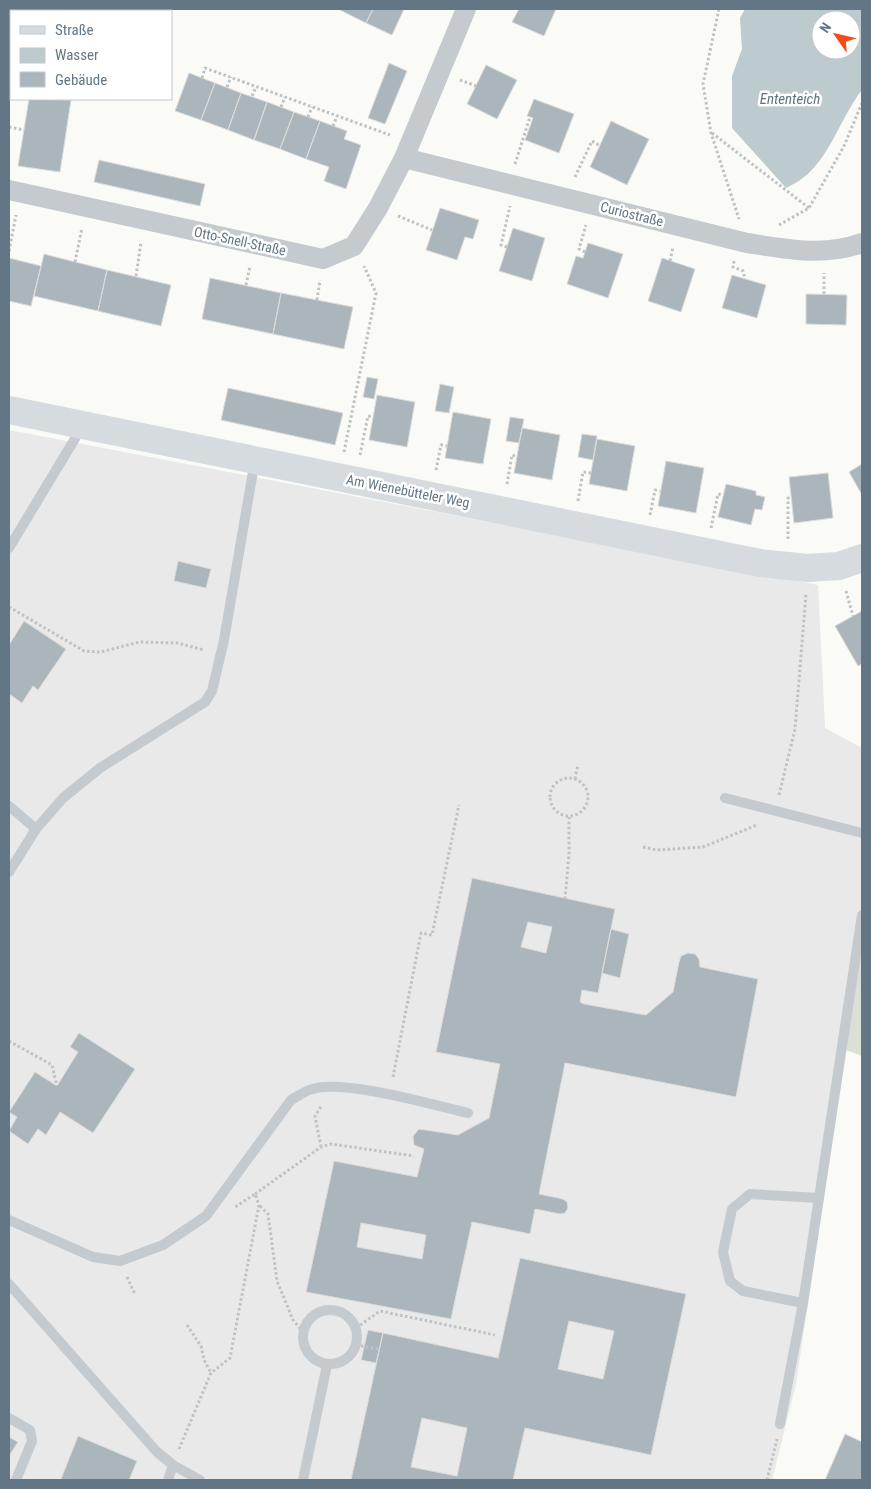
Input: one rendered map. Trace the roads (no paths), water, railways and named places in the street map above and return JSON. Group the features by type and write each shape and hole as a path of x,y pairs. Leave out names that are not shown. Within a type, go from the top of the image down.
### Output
{"street":[{"path":"407,150 466,9"},
{"name":"Curiostraße","path":"407,150 512,184 747,243 798,251 824,252 862,243"},
{"name":"Otto-Snell-Straße","path":"14,191 323,259 354,246 378,208 407,150"},
{"name":"Am Wienebütteler Weg","path":"9,410 760,563 798,567 839,566 862,558"}],"lane":[{"path":"9,548 83,425"},
{"path":"9,872 36,829 63,798 100,768 205,702 212,691 240,550 255,460"},
{"path":"725,798 862,833"},
{"path":"9,806 36,829"},
{"path":"780,1424 803,1302 862,915"},
{"path":"9,1220 93,1258 120,1261 163,1245 206,1216 291,1100 312,1089 337,1086 390,1095 468,1113"},
{"path":"803,1302 743,1291 730,1280 723,1252 732,1209 750,1194 819,1198"},
{"path":"9,1284 157,1452 173,1465 200,1480"},
{"path":"328,1310 345,1314 356,1328 357,1336 352,1354 336,1364 327,1365 310,1357 302,1341 306,1323 319,1312 328,1310"},
{"path":"303,1480 327,1365"},
{"path":"9,1418 30,1430 32,1441 17,1480"},
{"path":"168,1480 173,1465"}],"water":[{"name":"Ententeich","path":"745,9 862,9 862,90 847,112 821,159 803,178 786,188 732,128 732,76 742,49 740,18"}]}
